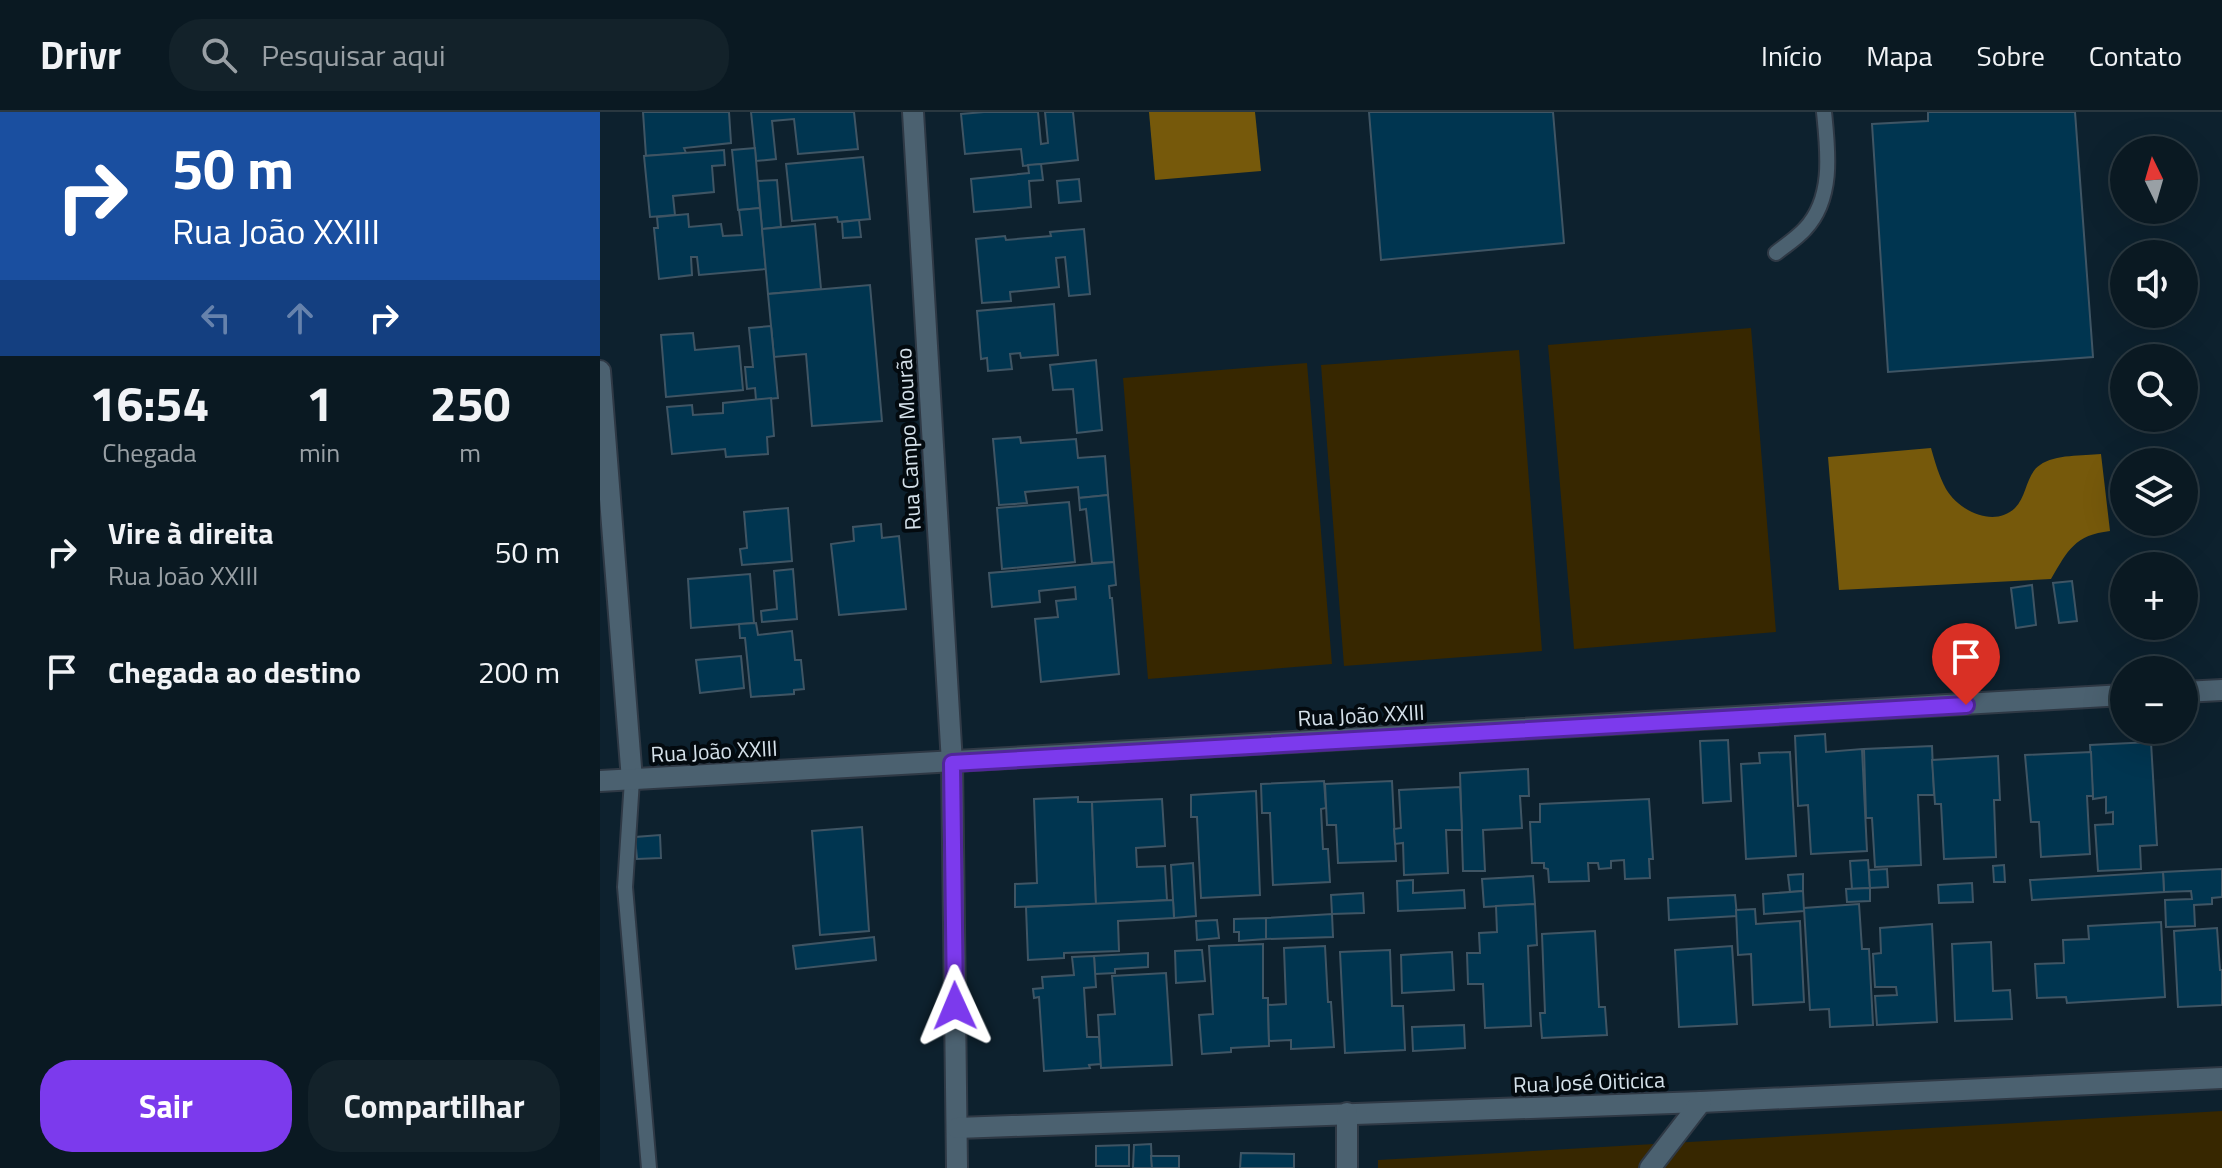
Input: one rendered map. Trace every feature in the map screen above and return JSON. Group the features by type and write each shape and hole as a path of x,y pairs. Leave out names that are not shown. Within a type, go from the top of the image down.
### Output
{"street":[{"name":"Rua Campo Mourão","path":"913,112 952,763 957,1168"},
{"path":"600,371 632,780"},
{"path":"2198,691 2222,690"},
{"name":"Rua João XXIII","path":"600,781 2110,696"},
{"name":"Rua José Oiticica","path":"957,1128 1701,1102 2222,1078"},
{"path":"1650,1168 1701,1102"},
{"path":"1347,1113 1347,1168"}],"lane":[{"path":"1776,253 1805,229 1819,211 1827,178 1824,112"},
{"path":"632,780 625,887 649,1168"}],"shaded area":[{"path":"1149,112 1255,112 1261,171 1155,180"},
{"path":"1751,328 1776,632 1574,649 1548,345"},
{"path":"1519,350 1542,651 1344,666 1321,365"},
{"path":"1307,363 1332,664 1148,679 1123,378"},
{"path":"1931,448 1941,479 1952,497 1968,510 1997,517 2015,508 2035,469 2046,461 2101,454 2110,531 2080,540 2062,560 2051,579 1839,590 1828,457"},
{"path":"2222,1111 2222,1168 1378,1168 1378,1160"}],"building":[{"path":"643,112 729,112 731,143 684,148 686,153 646,156"},
{"path":"751,112 854,112 858,149 798,154 794,119 772,121 776,159 756,161"},
{"path":"1038,112 1041,144 1048,143 1045,112 1073,112 1078,160 1023,166 1021,149 965,154 961,114"},
{"path":"1369,112 1553,112 1564,243 1381,260"},
{"path":"1928,112 2075,112 2093,357 1888,372 1872,124 1928,121"},
{"path":"755,148 760,208 738,210 732,150"},
{"path":"724,150 725,165 712,166 714,192 673,196 675,215 650,217 644,156"},
{"path":"863,157 870,219 838,222 837,217 792,221 786,164"},
{"path":"1041,164 1043,180 1029,181 1031,207 974,212 971,179 1029,173 1028,165"},
{"path":"1079,179 1081,201 1059,203 1057,181"},
{"path":"777,180 781,227 762,229 758,181"},
{"path":"760,208 766,269 699,275 697,257 691,257 692,275 659,279 654,228 658,228 657,217 688,214 689,227 721,224 723,236 742,235 739,210"},
{"path":"859,220 861,237 843,238 842,222"},
{"path":"815,224 821,289 768,294 762,229"},
{"path":"1084,229 1090,294 1069,296 1065,257 1056,258 1059,287 1010,292 1011,301 982,303 976,239 1051,236 1050,232"},
{"path":"870,285 882,421 812,426 806,354 774,357 768,294"},
{"path":"1054,304 1058,355 1021,358 1020,353 1010,354 1012,369 988,371 987,358 981,359 977,311"},
{"path":"771,326 778,398 756,400 755,388 747,389 745,367 753,367 749,328"},
{"path":"693,333 695,350 739,346 743,390 666,397 661,335"},
{"path":"1096,360 1102,430 1077,433 1073,389 1053,390 1050,365"},
{"path":"771,398 774,436 767,437 768,454 726,457 725,449 672,454 667,407 692,405 693,415 723,413 723,403"},
{"path":"1020,437 1021,443 1076,439 1078,458 1105,456 1108,495 1079,498 1078,487 1025,492 1027,503 999,505 993,439"},
{"path":"1108,495 1114,562 1092,563 1086,509 1080,510 1079,498"},
{"path":"1069,502 1075,562 1002,569 997,508"},
{"path":"788,508 792,561 742,565 740,549 747,548 744,512"},
{"path":"881,524 882,538 899,536 906,609 839,615 831,544 854,541 853,527"},
{"path":"1114,562 1116,585 1109,586 1119,674 1041,682 1035,619 1058,617 1056,601 1076,599 1075,587 1039,591 1040,602 992,607 989,573"},
{"path":"793,569 797,619 762,622 761,611 777,609 774,571"},
{"path":"750,574 754,623 691,628 688,579"},
{"path":"2072,581 2077,621 2059,623 2053,583"},
{"path":"2032,585 2036,625 2016,628 2011,588"},
{"path":"756,623 758,635 792,631 795,660 801,660 804,689 794,690 794,694 751,697 745,638 740,638 739,624"},
{"path":"741,656 744,688 700,693 696,660"},
{"path":"1825,734 1826,752 1862,749 1867,851 1811,854 1808,805 1798,806 1795,736"},
{"path":"1728,740 1731,801 1703,803 1700,741"},
{"path":"2151,744 2157,845 2140,846 2141,869 2098,871 2095,825 2113,824 2113,812 2106,813 2106,797 2093,799 2090,745"},
{"path":"1932,746 1934,795 1918,795 1921,865 1875,867 1872,818 1866,818 1864,749"},
{"path":"1790,752 1796,856 1746,859 1741,764 1760,763 1759,753"},
{"path":"2091,752 2093,796 2087,796 2090,854 2041,857 2039,822 2031,822 2025,755"},
{"path":"1998,756 2000,800 1994,800 1996,857 1944,859 1941,804 1935,804 1932,760"},
{"path":"1528,769 1529,796 1520,796 1522,828 1483,830 1485,871 1463,871 1460,773"},
{"path":"1324,781 1326,808 1321,809 1323,849 1328,849 1330,882 1273,885 1270,813 1262,813 1261,784"},
{"path":"1392,781 1396,861 1338,863 1336,825 1327,825 1325,784"},
{"path":"1460,787 1462,830 1446,830 1448,873 1404,875 1403,843 1395,844 1394,829 1401,828 1399,790"},
{"path":"1256,791 1260,895 1201,898 1197,817 1191,817 1191,795"},
{"path":"1078,797 1078,802 1092,802 1096,904 1015,907 1015,884 1037,883 1034,799"},
{"path":"1162,799 1165,846 1136,848 1137,867 1165,866 1167,900 1096,904 1092,802"},
{"path":"1649,799 1653,859 1649,859 1650,878 1625,879 1624,860 1611,861 1611,868 1599,869 1598,863 1588,863 1589,881 1549,882 1544,863 1532,863 1530,822 1540,822 1540,804"},
{"path":"862,827 869,931 820,935 812,831"},
{"path":"660,835 661,858 637,859 635,837"},
{"path":"1868,860 1870,888 1852,889 1850,861"},
{"path":"1193,863 1196,916 1174,918 1171,865"},
{"path":"2004,865 2005,882 1994,882 1993,866"},
{"path":"1887,869 1888,887 1870,888 1869,870"},
{"path":"2222,869 2222,897 2212,898 2212,904 2194,905 2195,926 2166,927 2165,900 2192,899 2191,891 2164,892 2163,872"},
{"path":"2163,872 2164,892 2032,900 2030,880"},
{"path":"1803,874 1803,891 1790,892 1788,875"},
{"path":"1533,876 1535,904 1484,907 1482,879"},
{"path":"1413,880 1413,893 1464,890 1465,908 1398,911 1397,881"},
{"path":"1972,883 1973,902 1939,903 1938,885"},
{"path":"1870,888 1870,901 1847,902 1846,889"},
{"path":"1803,891 1804,911 1764,914 1763,894"},
{"path":"1363,893 1364,913 1332,914 1331,895"},
{"path":"1735,895 1737,916 1669,920 1668,898"},
{"path":"1173,900 1174,918 1118,921 1119,951 1064,953 1064,958 1028,960 1026,907"},
{"path":"1535,904 1537,945 1528,946 1531,1026 1485,1028 1483,984 1468,984 1467,953 1480,953 1479,933 1497,932 1496,906"},
{"path":"1859,904 1862,949 1869,949 1873,1025 1830,1027 1829,1009 1810,1010 1804,908"},
{"path":"1755,909 1756,924 1800,921 1804,1002 1753,1005 1751,954 1738,955 1736,910"},
{"path":"1332,914 1333,937 1266,939 1266,918"},
{"path":"1266,918 1266,939 1239,941 1239,932 1234,932 1234,919"},
{"path":"1217,920 1219,938 1197,940 1196,921"},
{"path":"2161,922 2165,997 2067,1003 2066,997 2037,998 2035,964 2064,963 2063,940 2089,939 2088,926"},
{"path":"1932,924 1937,1022 1877,1025 1875,996 1897,995 1896,987 1875,987 1873,954 1881,953 1880,928"},
{"path":"2217,928 2222,1005 2178,1007 2174,931"},
{"path":"1595,931 1599,1007 1605,1007 1607,1035 1542,1038 1540,1013 1545,1013 1542,934"},
{"path":"874,937 876,960 796,969 793,946"},
{"path":"1991,942 1993,991 2010,990 2012,1019 1955,1021 1952,944"},
{"path":"1263,944 1263,998 1268,998 1269,1046 1231,1048 1231,1052 1202,1054 1199,1015 1213,1014 1209,946"},
{"path":"1325,946 1334,1047 1291,1049 1291,1040 1269,1041 1268,1005 1286,1004 1284,948"},
{"path":"1732,946 1737,1024 1679,1027 1675,950"},
{"path":"1202,950 1205,981 1176,983 1175,951"},
{"path":"1390,950 1392,1006 1403,1006 1405,1050 1345,1053 1340,952"},
{"path":"1452,952 1454,990 1402,993 1401,955"},
{"path":"1148,953 1148,967 1095,974 1094,956"},
{"path":"1094,956 1096,987 1084,988 1087,1037 1099,1037 1101,1064 1089,1065 1090,1068 1044,1071 1039,997 1034,998 1033,989 1043,988 1042,977 1074,975 1072,957"},
{"path":"1166,973 1172,1065 1101,1068 1098,1015 1115,1014 1112,976"},
{"path":"1464,1025 1465,1048 1413,1051 1412,1027"},
{"path":"1151,1144 1152,1168 1133,1168 1134,1145"},
{"path":"1129,1145 1129,1166 1096,1166 1096,1146"},
{"path":"1241,1153 1294,1154 1294,1168 1240,1168"},
{"path":"1151,1156 1179,1156 1179,1168 1152,1168"}],"route":[{"path":"955,1006 952,763 1966,705"}]}
